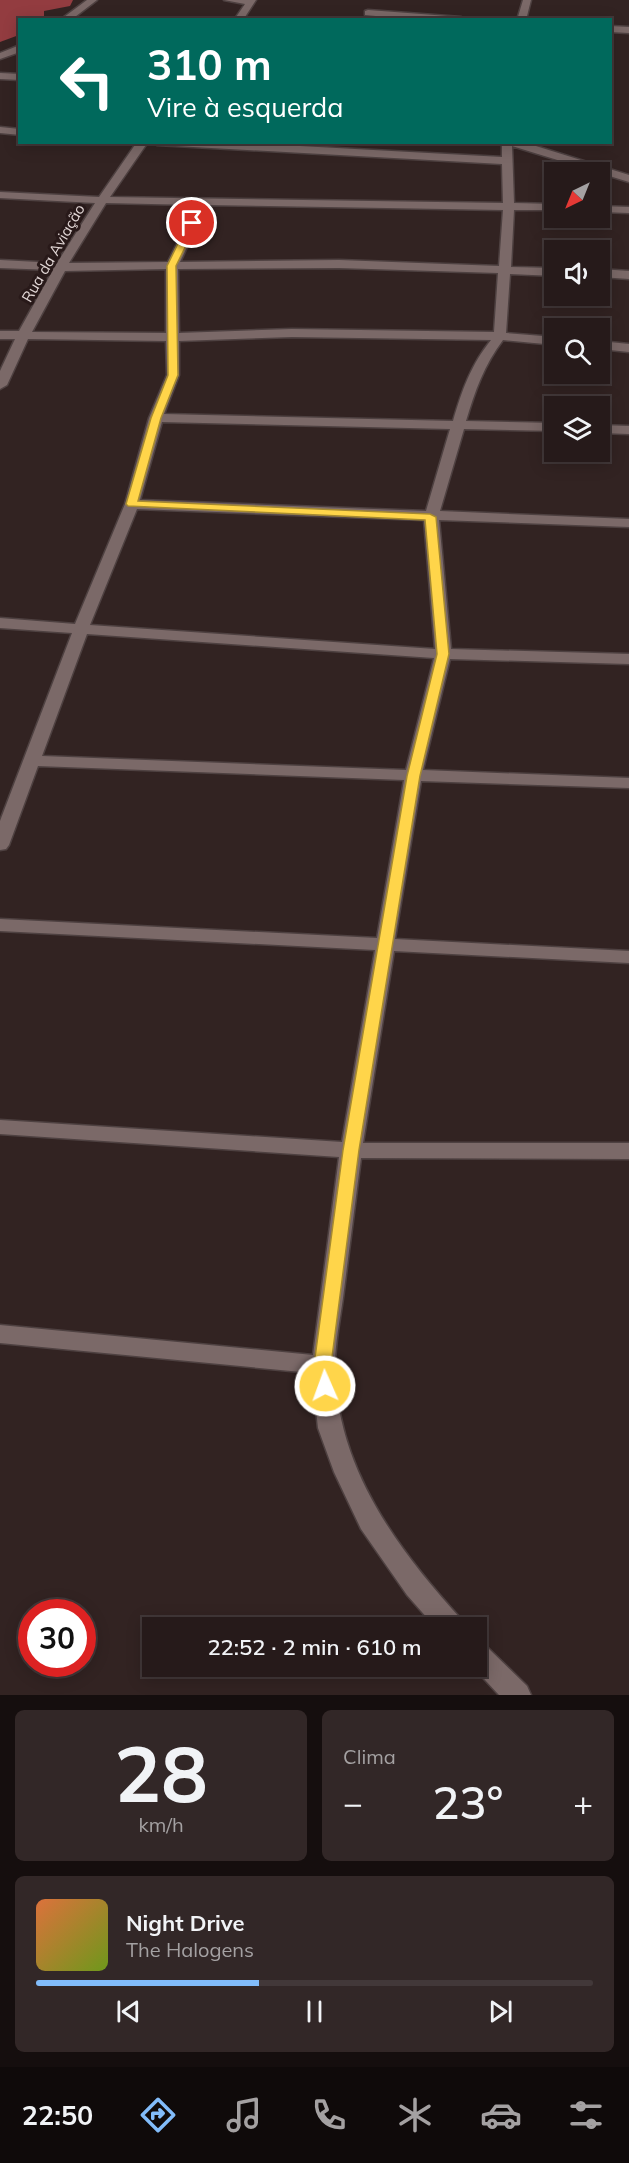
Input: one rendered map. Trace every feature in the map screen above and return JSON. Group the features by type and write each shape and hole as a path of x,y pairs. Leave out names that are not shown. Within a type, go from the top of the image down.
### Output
{"street":[{"path":"67,18 93,0"},
{"path":"228,0 251,1"},
{"path":"372,0 366,16 414,18"},
{"path":"522,18 527,0"},
{"path":"239,18 251,1"},
{"path":"612,29 629,30"},
{"path":"0,56 18,49"},
{"path":"0,76 18,77"},
{"path":"0,130 18,132"},
{"name":"Rua da Aviação","path":"0,385 21,336 100,200 142,144"},
{"path":"224,144 290,146 508,161"},
{"path":"443,1617 416,1587 374,1529 346,1472 330,1428 322,1365 351,1150 413,776 443,654 430,517 472,379 484,355 500,336 509,206 509,144"},
{"path":"515,144 629,179"},
{"path":"0,195 100,200 544,207"},
{"path":"0,845 80,631 132,504 156,418 173,375 172,266 203,202"},
{"path":"610,209 629,210"},
{"path":"0,264 62,267 339,264 544,272"},
{"path":"610,274 629,275"},
{"path":"0,335 171,337 292,333 500,336 544,340"},
{"path":"610,346 629,348"},
{"path":"156,418 544,427"},
{"path":"610,429 629,430"},
{"path":"132,504 629,523"},
{"path":"0,623 80,631 443,654 629,659"},
{"path":"32,761 629,783"},
{"path":"0,924 629,957"},
{"path":"0,1128 351,1150 629,1151"},
{"path":"0,1334 322,1365"},
{"path":"487,1664 517,1695"}],"shaded area":[{"path":"0,0 73,0 70,6 44,11 44,18 18,18 18,35 0,42"}],"route":[{"path":"192,223 172,266 173,375 156,418 132,504 430,517 443,654 413,776 351,1150 322,1365 325,1386"}]}
